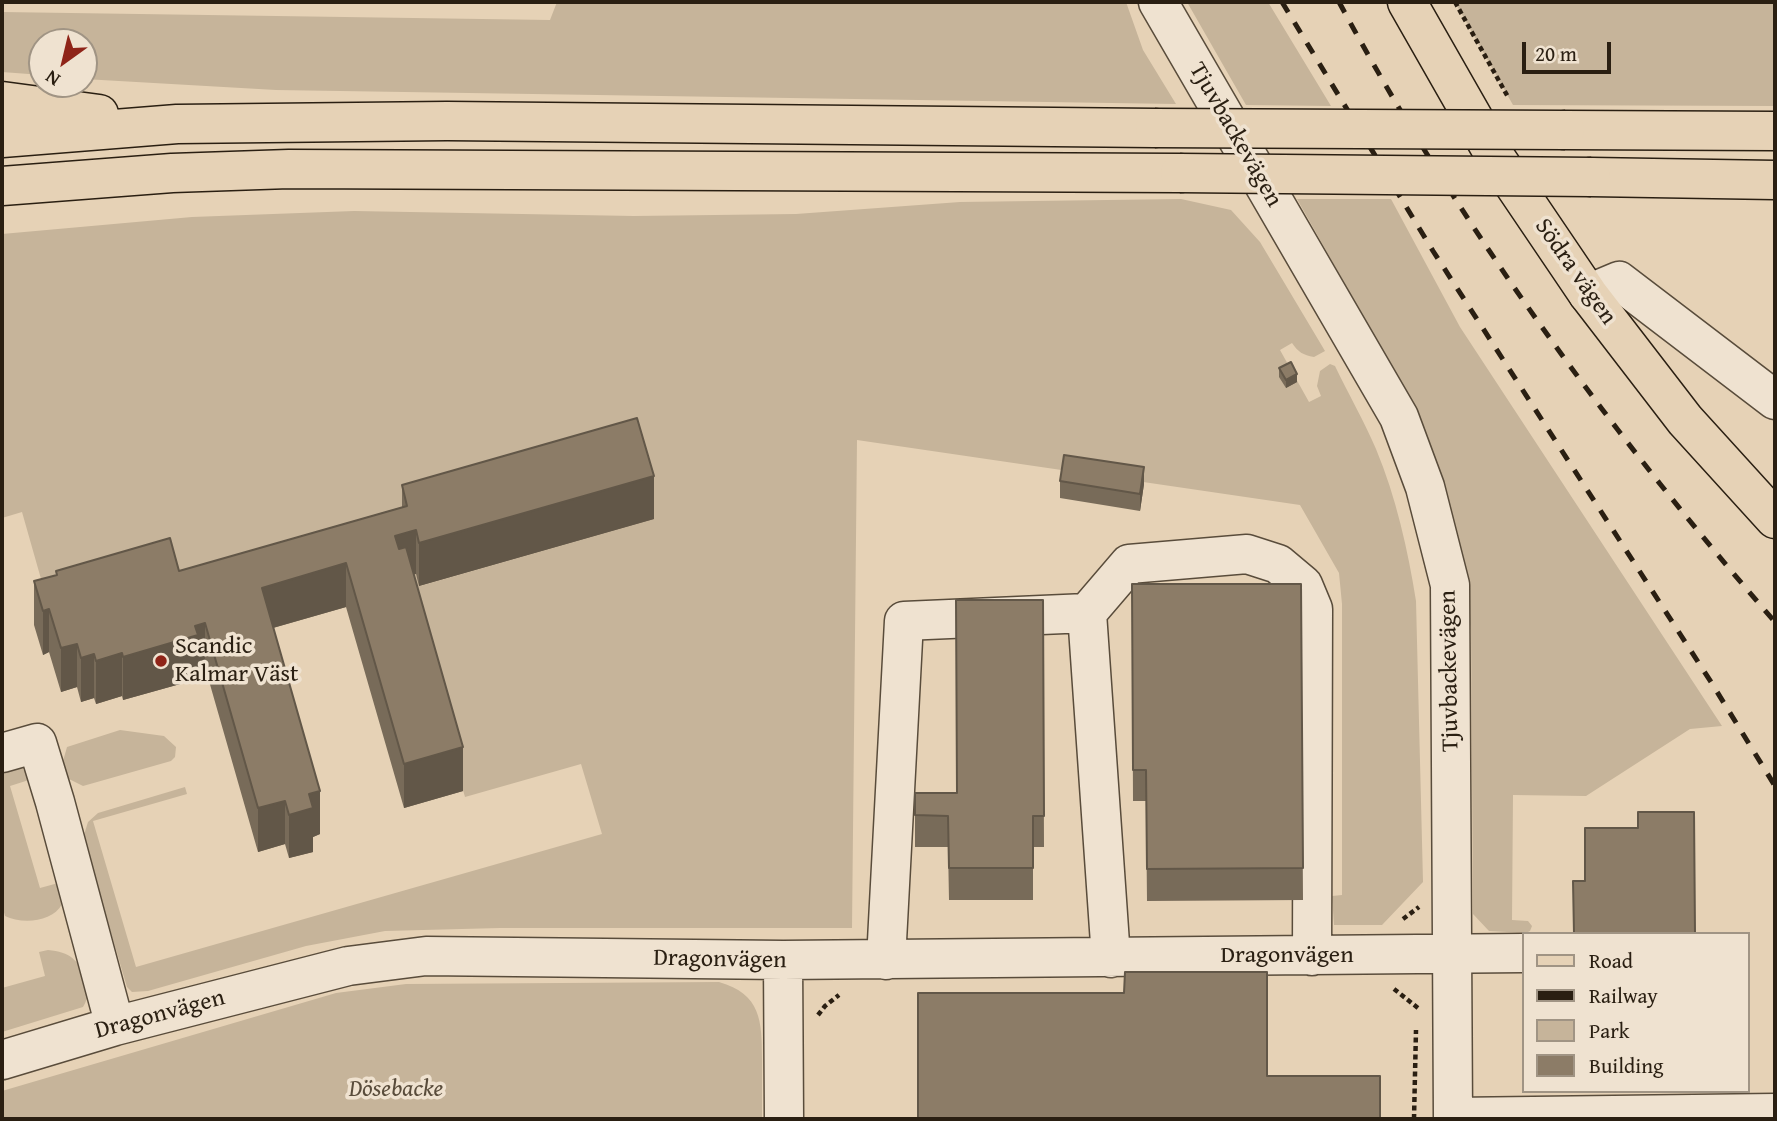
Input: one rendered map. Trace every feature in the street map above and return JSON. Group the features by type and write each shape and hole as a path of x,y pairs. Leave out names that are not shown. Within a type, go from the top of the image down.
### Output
{"main road":[{"name":"Södra vägen","path":"1407,2 1496,158 1588,294 1685,420 1775,519"},
{"path":"2,101 177,124"},
{"path":"2,138 177,124 447,121 1775,131"},
{"path":"5,186 172,173 289,169 1180,173 1775,180"}],"street":[{"name":"Tjuvbackevägen","path":"1158,2 1399,417 1425,487 1450,585 1437,955 1453,1118"},
{"path":"1588,294 1619,281 1775,400"},
{"path":"1111,958 1087,613 1129,564 1247,554 1278,564 1303,585 1313,609 1312,956"},
{"path":"886,960 904,621 1087,613"},
{"path":"2,752 37,743 115,1026"},
{"name":"Dragonvägen","path":"2,1060 115,1026 348,965 426,956 886,960 1522,953"},
{"path":"783,960 784,1119"},
{"path":"1453,1118 1775,1113"}],"path":[{"path":"1414,1119 1414,1051 1418,1008 1437,955"},
{"path":"1390,986 1418,1008"},
{"path":"813,1022 825,1006 844,990"}],"green space":[{"path":"557,2 1126,2 1143,50 1176,104 276,90 98,80 98,28 28,28 28,74 2,72 2,12 550,20"},
{"path":"1187,2 1268,2 1331,106 1246,105"},
{"path":"1455,2 1775,2 1775,106 1513,105"},
{"path":"1181,199 1231,210 1260,242 1325,351 1314,357 1301,353 1292,343 1280,350 1309,402 1321,396 1317,386 1320,371 1330,364 1335,366 1376,449 1395,505 1416,601 1423,882 1382,925 1334,925 1332,896 1342,895 1342,604 1339,573 1300,505 857,440 852,928 500,928 385,931 306,946 148,991 132,992 127,987 83,838 88,822 98,813 185,787 187,794 93,821 136,967 602,834 581,764 465,797 406,591 395,580 416,574 420,586 654,519 402,528 47,600 22,512 2,518 2,234 192,217 354,211 634,216 796,214 960,202"},
{"path":"1297,199 1391,199 1460,327 1722,726 1690,729 1586,796 1513,795 1512,920 1528,921 1532,926 1528,932 1489,931 1473,914 1471,631 1465,586 1398,378"},
{"path":"120,730 164,736 176,747 175,757 171,761 83,786 67,778 63,761 67,747"},
{"path":"2,764 21,767 32,779 10,786 40,888 62,882 62,904 51,915 36,920 19,920 5,916 2,905"},
{"path":"48,950 68,955 80,967 88,991 83,1007 2,1032 2,988 45,976 39,952"},
{"name":"Dösebacke","path":"719,982 743,994 756,1011 762,1045 762,1119 2,1119 2,1091 336,993 406,984"}],"building":[{"path":"1291,362 1297,374 1286,380 1279,368"},
{"path":"637,418 654,476 419,543 416,530 395,536 399,549 406,547 463,747 404,764 346,563 262,588 320,791 309,794 313,808 289,815 285,801 258,808 205,623 195,626 198,635 123,657 122,653 96,661 94,654 81,658 77,644 61,648 49,609 43,611 34,581 57,575 56,571 170,538 179,571 407,506 402,485"},
{"path":"1064,455 1144,467 1140,494 1060,481"},
{"path":"1132,584 1301,584 1303,868 1147,869 1146,770 1133,770"},
{"path":"956,600 1043,600 1044,816 1033,816 1033,868 949,868 948,816 915,815 915,793 957,793"},
{"path":"1638,812 1694,812 1695,932 1574,932 1573,881 1585,881 1585,828 1638,828"},
{"path":"1125,972 1267,972 1267,1076 1380,1076 1380,1119 918,1119 918,993 1124,993"}],"railway":[{"path":"1282,2 1433,251 1775,786"},
{"path":"1339,2 1434,166 1540,324 1654,476 1775,622"}],"place":[{"name":"Scandic Kalmar Väst","path":"161,661"}]}
